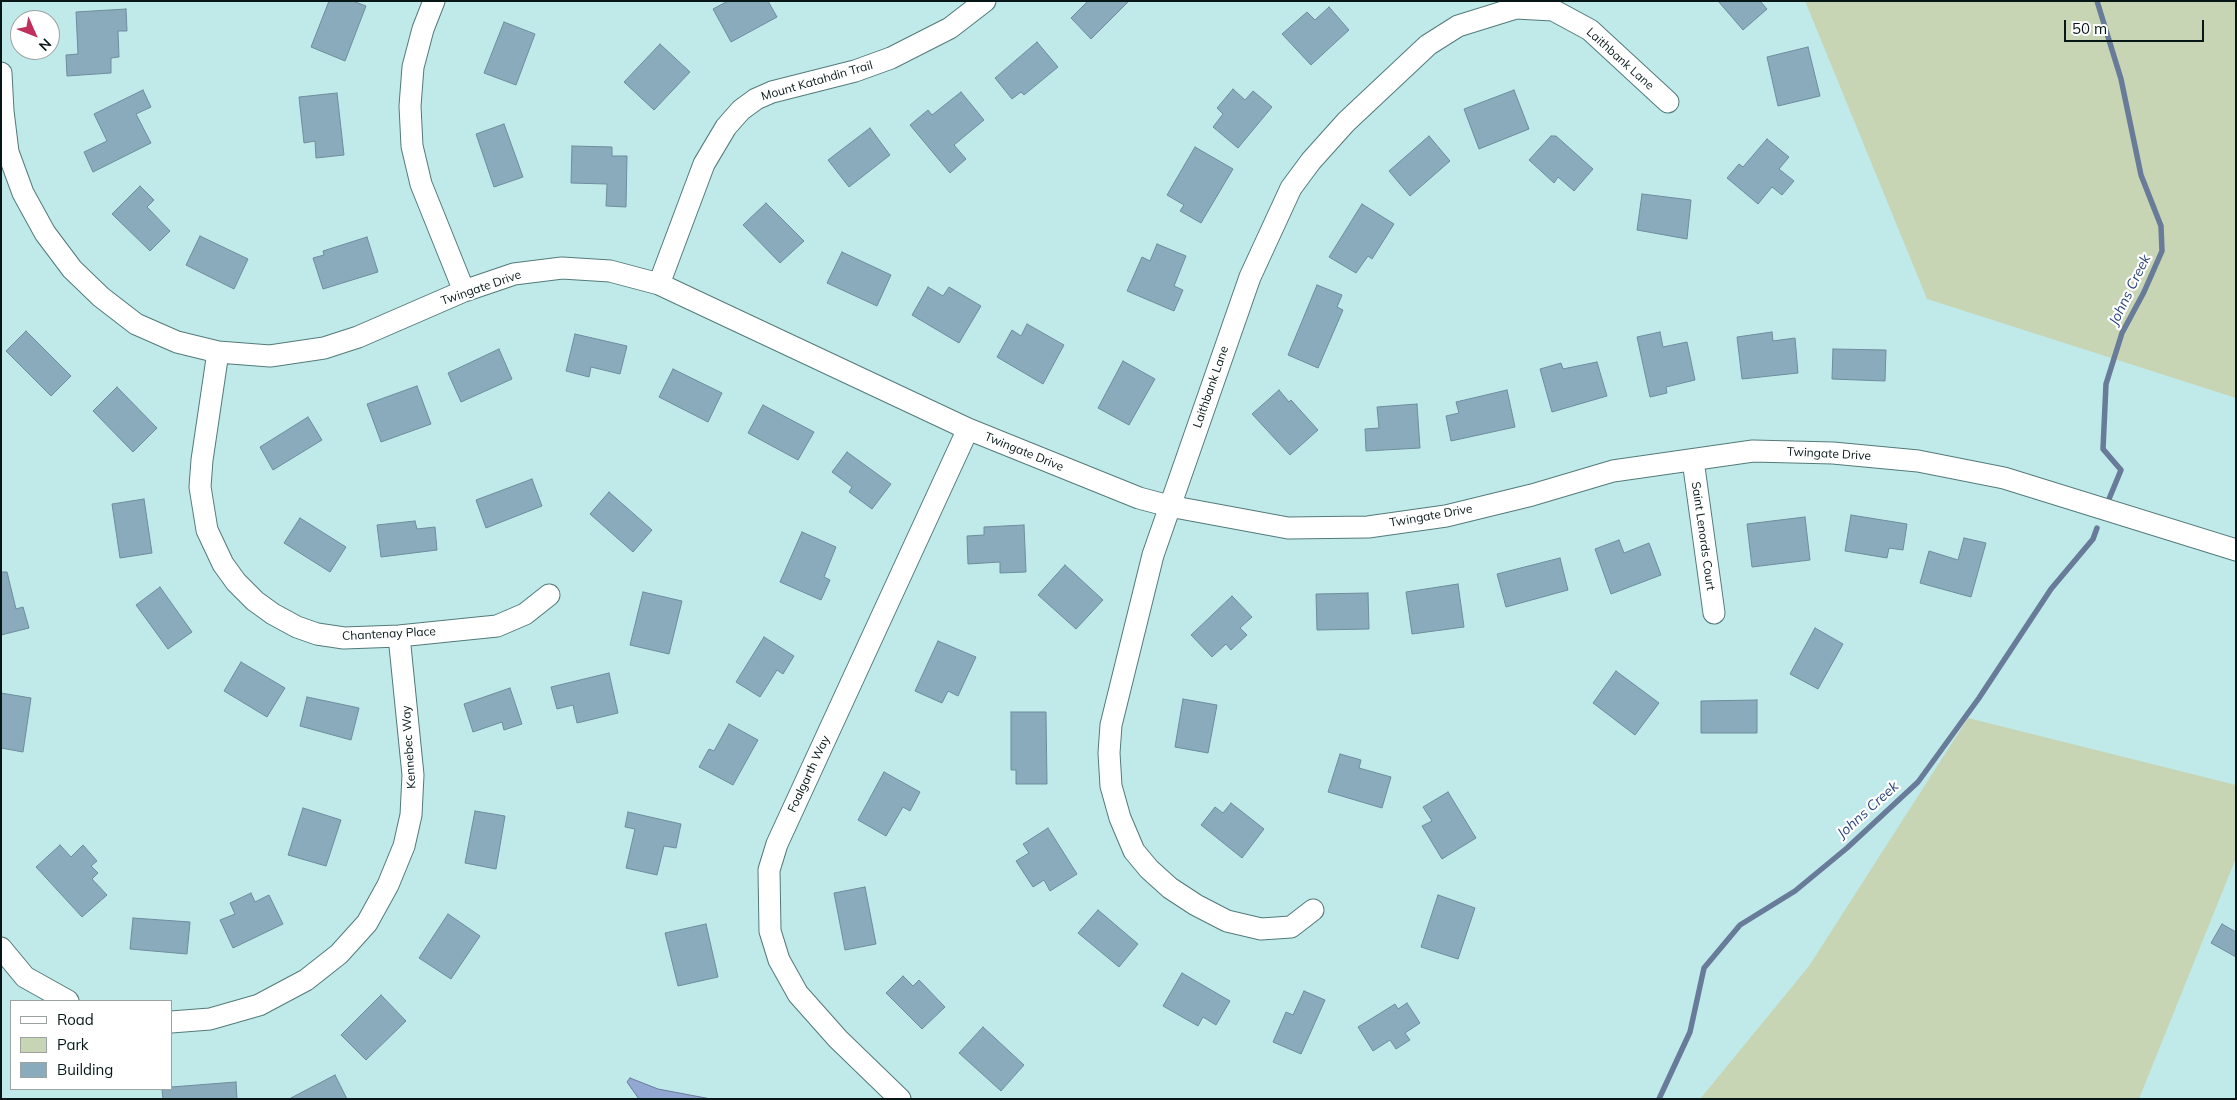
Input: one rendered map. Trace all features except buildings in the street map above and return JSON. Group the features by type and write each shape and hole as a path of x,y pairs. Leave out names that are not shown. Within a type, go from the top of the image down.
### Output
{"street":[{"path":"434,1 423,29 413,67 410,106 412,146 421,184 464,291"},
{"name":"Mount Katahdin Trail","path":"659,284 704,164 726,127 741,110 756,99 772,92 855,71 891,58 950,28 985,1"},
{"name":"Laithbank Lane","path":"1313,910 1291,927 1261,929 1227,920 1176,893 1149,870 1134,851 1120,818 1111,786 1109,753 1111,726 1153,555 1250,276 1291,188 1311,160 1346,122 1428,45 1458,26 1516,8 1552,10 1590,30 1668,102"},
{"name":"Twingate Drive","path":"1,74 2,111 8,152 23,193 44,233 72,269 101,297 136,324 177,342 218,352 270,356 324,348 358,337 464,291 514,274 562,268 610,271 659,284 968,429 1139,498 1169,506 1288,528 1368,527 1446,516 1532,495 1613,471 1753,451 1833,453 1918,461 2004,478 2236,550"},
{"name":"Chantenay Place","path":"218,352 202,460 200,487 208,530 224,564 236,582 255,601 272,614 296,627 317,634 344,638 399,636 497,626 525,614 550,595"},
{"name":"Foalgarth Way","path":"900,1099 838,1039 798,994 779,960 770,931 769,870 777,844 968,429"},
{"name":"Saint Lenords Court","path":"1693,460 1714,613"},
{"name":"Kennebec Way","path":"172,1022 210,1020 259,1004 306,980 339,954 367,923 388,884 404,846 410,815 413,775 399,636"},
{"path":"1,948 26,977 66,1000"}],"green space":[{"path":"1805,1 2236,1 2236,398 1927,299"},
{"path":"1968,718 2236,785 2236,858 2139,1099 1700,1099 1809,966"}],"water":[{"path":"630,1078 658,1089 711,1099 639,1099 627,1082"}],"waterway":[{"name":"Johns Creek","path":"2097,1 2121,79 2141,175 2161,226 2162,251 2144,292 2122,333 2106,384 2103,449 2121,470 2109,499"},
{"name":"Johns Creek","path":"1659,1099 1690,1032 1704,968 1740,925 1795,891 1847,848 1918,782 1979,698 2051,589 2093,539 2097,528"}]}
